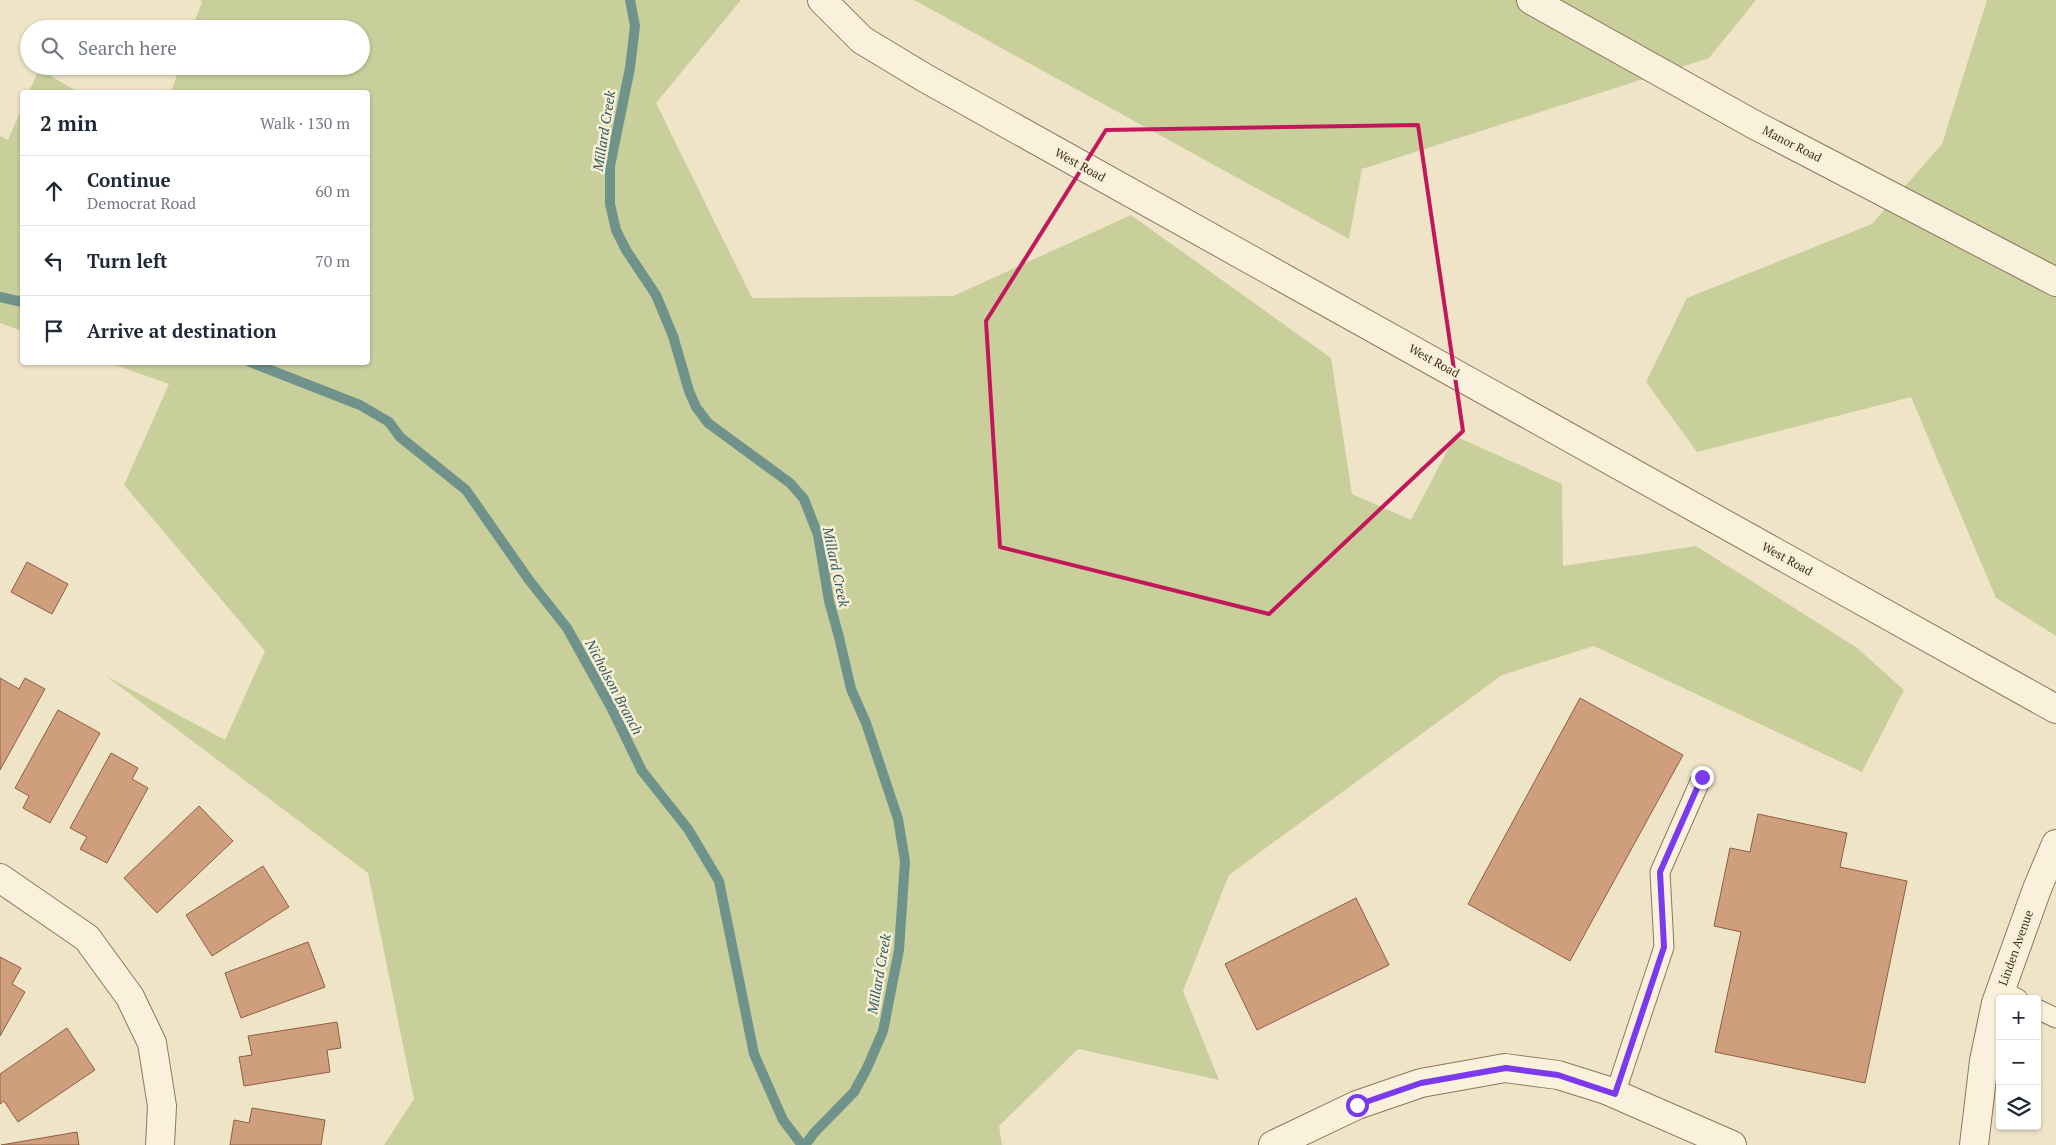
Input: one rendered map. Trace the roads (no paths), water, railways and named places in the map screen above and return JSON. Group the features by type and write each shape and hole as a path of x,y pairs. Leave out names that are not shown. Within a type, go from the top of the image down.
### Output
{"street":[{"name":"West Road","path":"822,0 862,40 925,78 2056,709"},
{"name":"Manor Road","path":"1531,0 1752,124 2056,282"},
{"name":"Linden Avenue","path":"1974,1145 1984,1061 2009,994 2037,889 2056,844"},
{"path":"0,878 87,938 130,997 152,1043 162,1106 160,1145"},
{"path":"1274,1145 1306,1138 1357,1105 1421,1083 1506,1068 1558,1075 1615,1094 1732,1145"}],"lane":[{"path":"1615,1094 1664,947 1660,872 1702,777"},
{"path":"2041,1011 2056,1018"}],"waterway":[{"name":"Millard Creek","path":"630,0 635,26 630,68 610,166 610,204 616,230 626,250 656,295 673,336 689,391 696,407 708,423 790,483 804,499 818,535 829,601 851,689 866,723 898,819 905,861 899,950 883,1031 854,1092 814,1133 805,1145"},
{"name":"Nicholson Branch","path":"0,297 20,302"},
{"name":"Nicholson Branch","path":"258,365 360,405 389,422 400,437 466,490 529,580 567,628 611,707 642,771 688,829 719,881 754,1054 783,1120 802,1145"}]}
